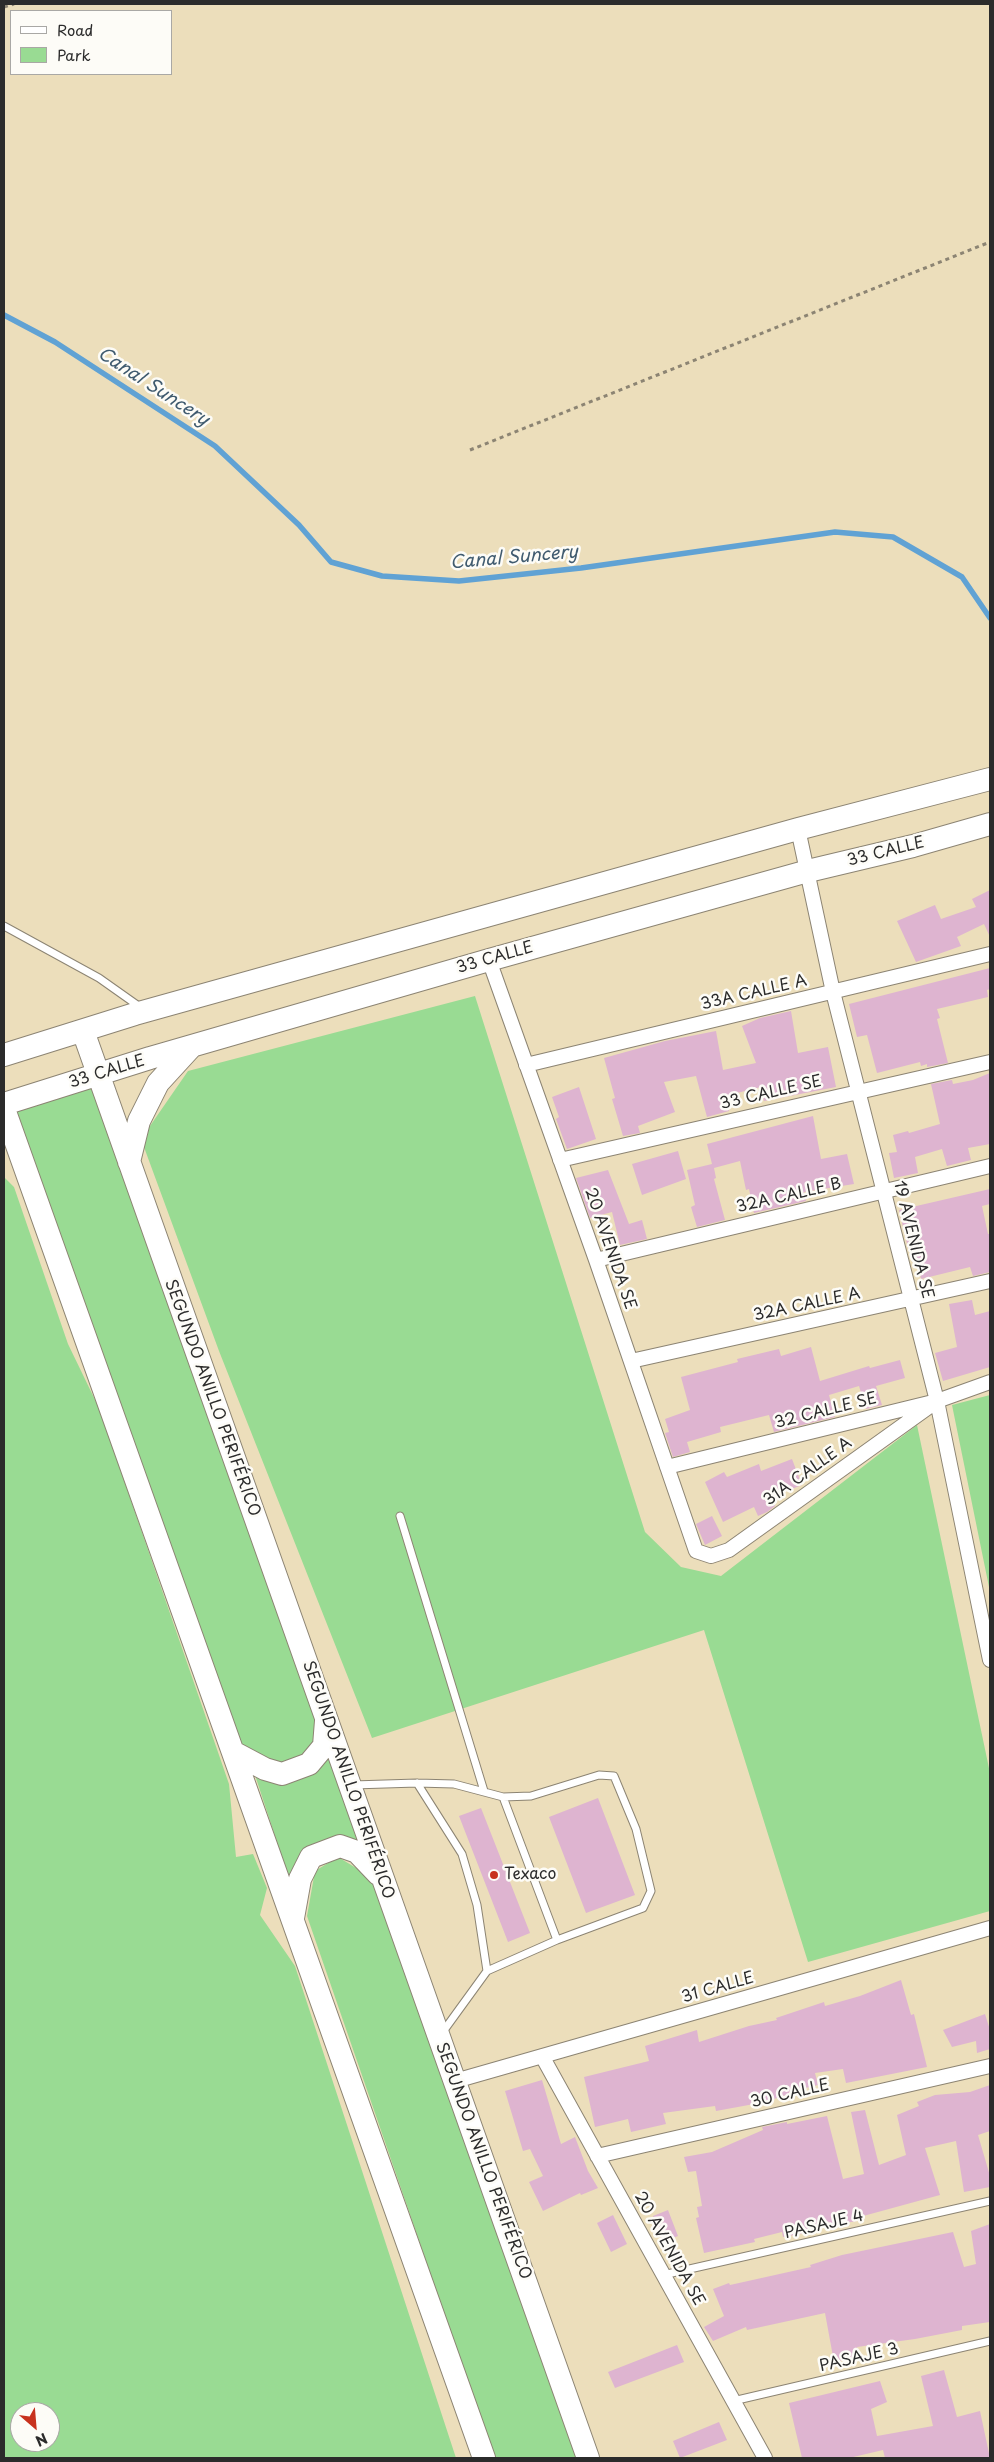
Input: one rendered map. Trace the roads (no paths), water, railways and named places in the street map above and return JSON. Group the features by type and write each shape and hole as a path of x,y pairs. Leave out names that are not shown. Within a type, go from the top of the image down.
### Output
{"main road":[{"path":"4,1056 146,1012 798,829 990,779"},
{"name":"33 CALLE","path":"4,1104 192,1046 489,960 808,871 913,846 990,824"},
{"name":"SEGUNDO ANILLO PERIFÉRICO","path":"82,1031 588,2458"},
{"path":"129,1162 139,1121 158,1083 174,1063 192,1046"},
{"path":"4,1109 8,1142 24,1165 484,2458"},
{"path":"233,1752 282,1774 309,1764 324,1746 326,1719"},
{"path":"293,1920 300,1879 311,1858 340,1846 357,1852 382,1878"}],"street":[{"name":"19 AVENIDA SE","path":"798,829 833,992 857,1092 936,1401 990,1660"},
{"name":"33A CALLE A","path":"526,1065 990,954"},
{"name":"20 AVENIDA SE","path":"489,960 596,1260 696,1551"},
{"name":"33 CALLE SE","path":"560,1160 990,1062"},
{"name":"32A CALLE B","path":"596,1260 990,1166"},
{"name":"32A CALLE A","path":"631,1361 990,1281"},
{"name":"32 CALLE SE","path":"667,1467 936,1401 990,1382"},
{"name":"31A CALLE A","path":"696,1551 711,1556 729,1550 936,1401"},
{"name":"31 CALLE","path":"454,2081 990,1928"},
{"name":"20 AVENIDA SE","path":"542,2056 765,2458"},
{"name":"30 CALLE","path":"597,2156 990,2066"}],"lane":[{"path":"4,926 99,978 146,1012"},
{"path":"400,1516 484,1791"},
{"path":"350,1785 454,1784 503,1797 532,1796 600,1775 614,1776 636,1829 651,1891 643,1908 556,1940 487,1971 439,2037"},
{"path":"417,1783 462,1854 478,1906 487,1971"},
{"path":"503,1797 556,1940"},
{"name":"PASAJE 4","path":"663,2275 990,2200"},
{"name":"PASAJE 3","path":"733,2401 990,2341"}],"waterway":[{"name":"Canal Suncery","path":"4,315 55,342 215,446 299,525 331,562 382,576 459,581 581,568 835,532 893,537 962,577 990,618"}],"place":[{"name":"Texaco","path":"494,1875"}]}
